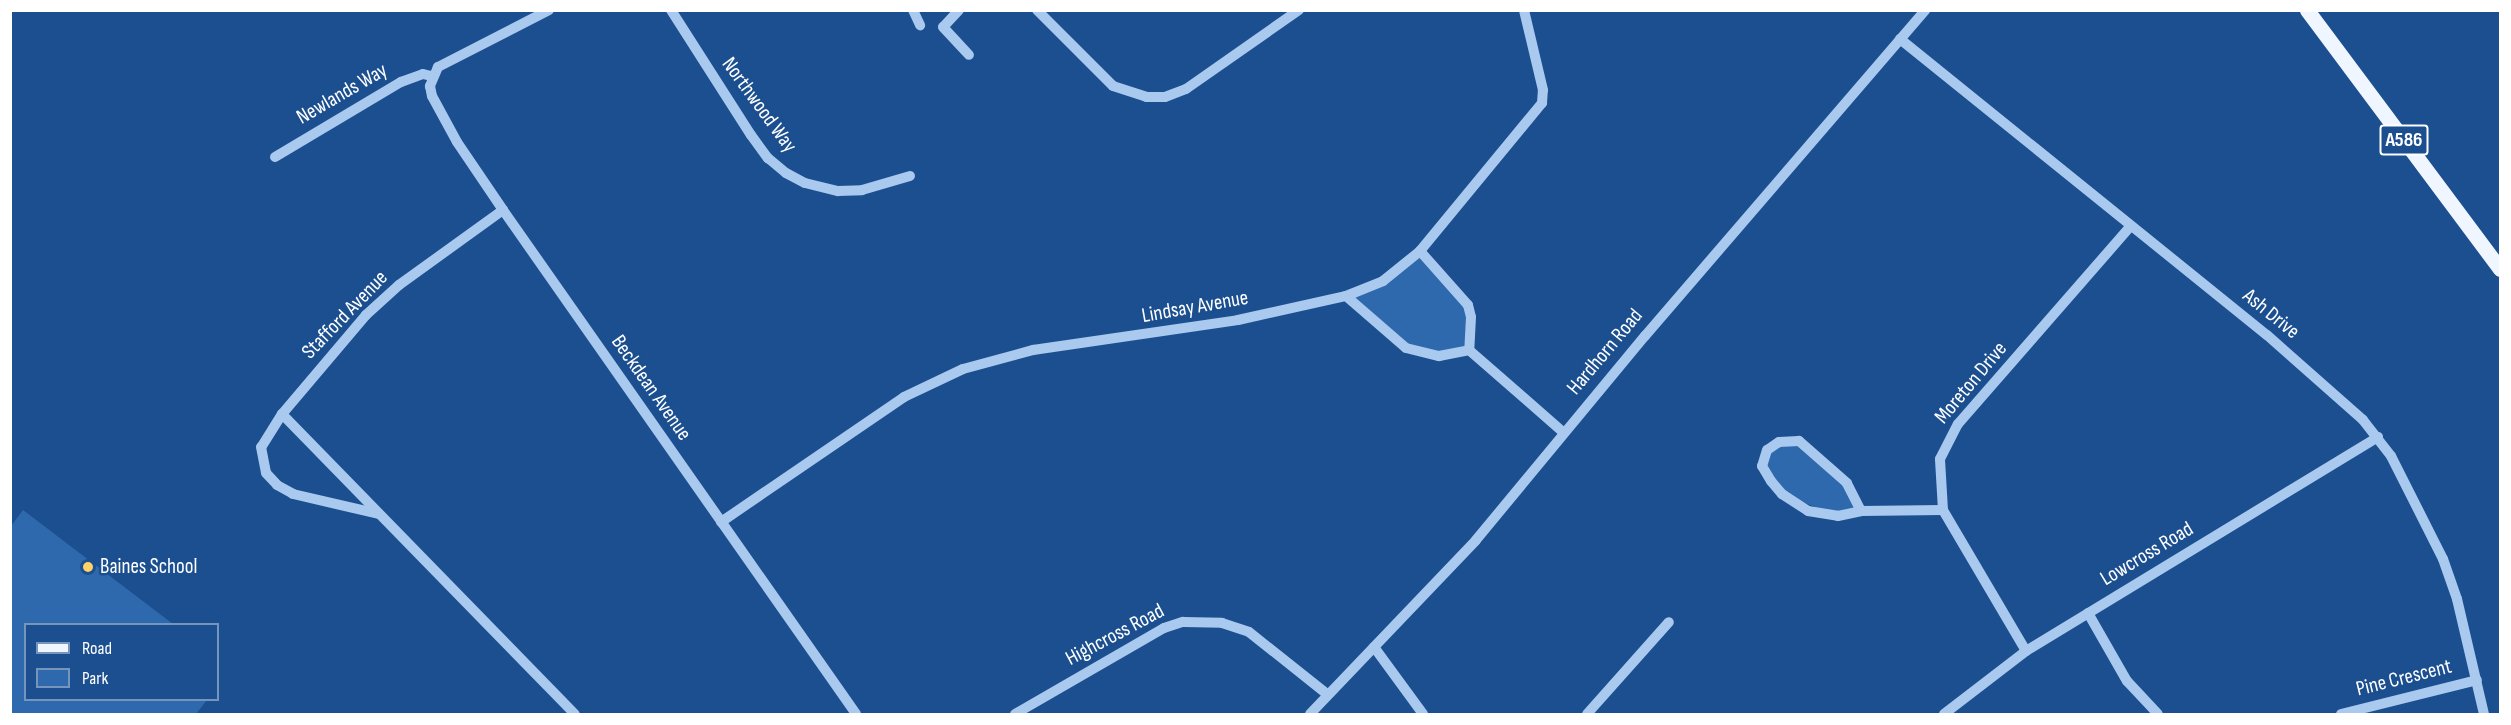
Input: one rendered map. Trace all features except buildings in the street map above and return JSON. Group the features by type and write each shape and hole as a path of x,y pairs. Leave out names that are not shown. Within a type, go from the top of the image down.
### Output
{"main road":[{"name":"A586","path":"2307,10 2500,269"}],"street":[{"path":"432,76 446,62 549,10"},
{"name":"Northwood Way","path":"671,10 751,135 768,158 786,173 805,183 838,191 862,190 910,176"},
{"path":"913,10 920,26"},
{"path":"959,10 943,27 969,55"},
{"path":"1037,10 1113,86 1146,97 1165,97 1186,89 1299,10"},
{"name":"Lindsay Avenue","path":"722,522 904,397 963,369 1033,350 1238,320 1346,296 1383,281 1420,251 1542,104 1543,90 1524,10"},
{"name":"Hardhorn Road","path":"1310,714 1476,540 1563,432 1926,10"},
{"name":"Ash Drive","path":"1900,39 2267,335 2349,406 2378,436 2414,499 2443,559 2477,680 2484,714"},
{"name":"Newlands Way","path":"275,157 401,82 423,74 432,76"},
{"name":"Beckdean Avenue","path":"432,76 430,86 442,116 503,210 856,714"},
{"name":"Stafford Avenue","path":"380,514 293,494 277,485 266,473 261,447 282,414 384,299 503,210"},
{"name":"Moreton Drive","path":"2026,651 1943,510 1940,459 1958,424 2130,226"},
{"path":"1420,251 1468,305 1471,317 1469,351"},
{"path":"1346,296 1406,348 1439,356 1469,351"},
{"path":"1469,351 1563,432"},
{"path":"282,414 575,714"},
{"name":"Lowcross Road","path":"1944,714 2026,651 2378,436"},
{"path":"1861,511 1847,483 1798,441 1779,442 1767,450 1762,466 1782,494 1808,511 1838,516 1861,511 1943,510"},
{"path":"2088,613 2127,681 2158,714"},
{"name":"Highcross Road","path":"1015,714 1164,628 1183,622 1222,623 1249,632 1328,694"},
{"path":"1587,714 1669,622"},
{"path":"1374,647 1423,714"},
{"name":"Pine Crescent","path":"2341,714 2477,680"}],"green space":[{"path":"1420,251 1468,305 1469,350 1417,353 1346,296 1367,289"},
{"path":"1799,441 1826,461 1861,511 1838,516 1782,494 1762,466 1767,450"},
{"path":"23,510 172,623 24,623 24,701 206,701 196,714 11,713 11,526"}],"place":[{"name":"Baines School","path":"88,567"}]}
